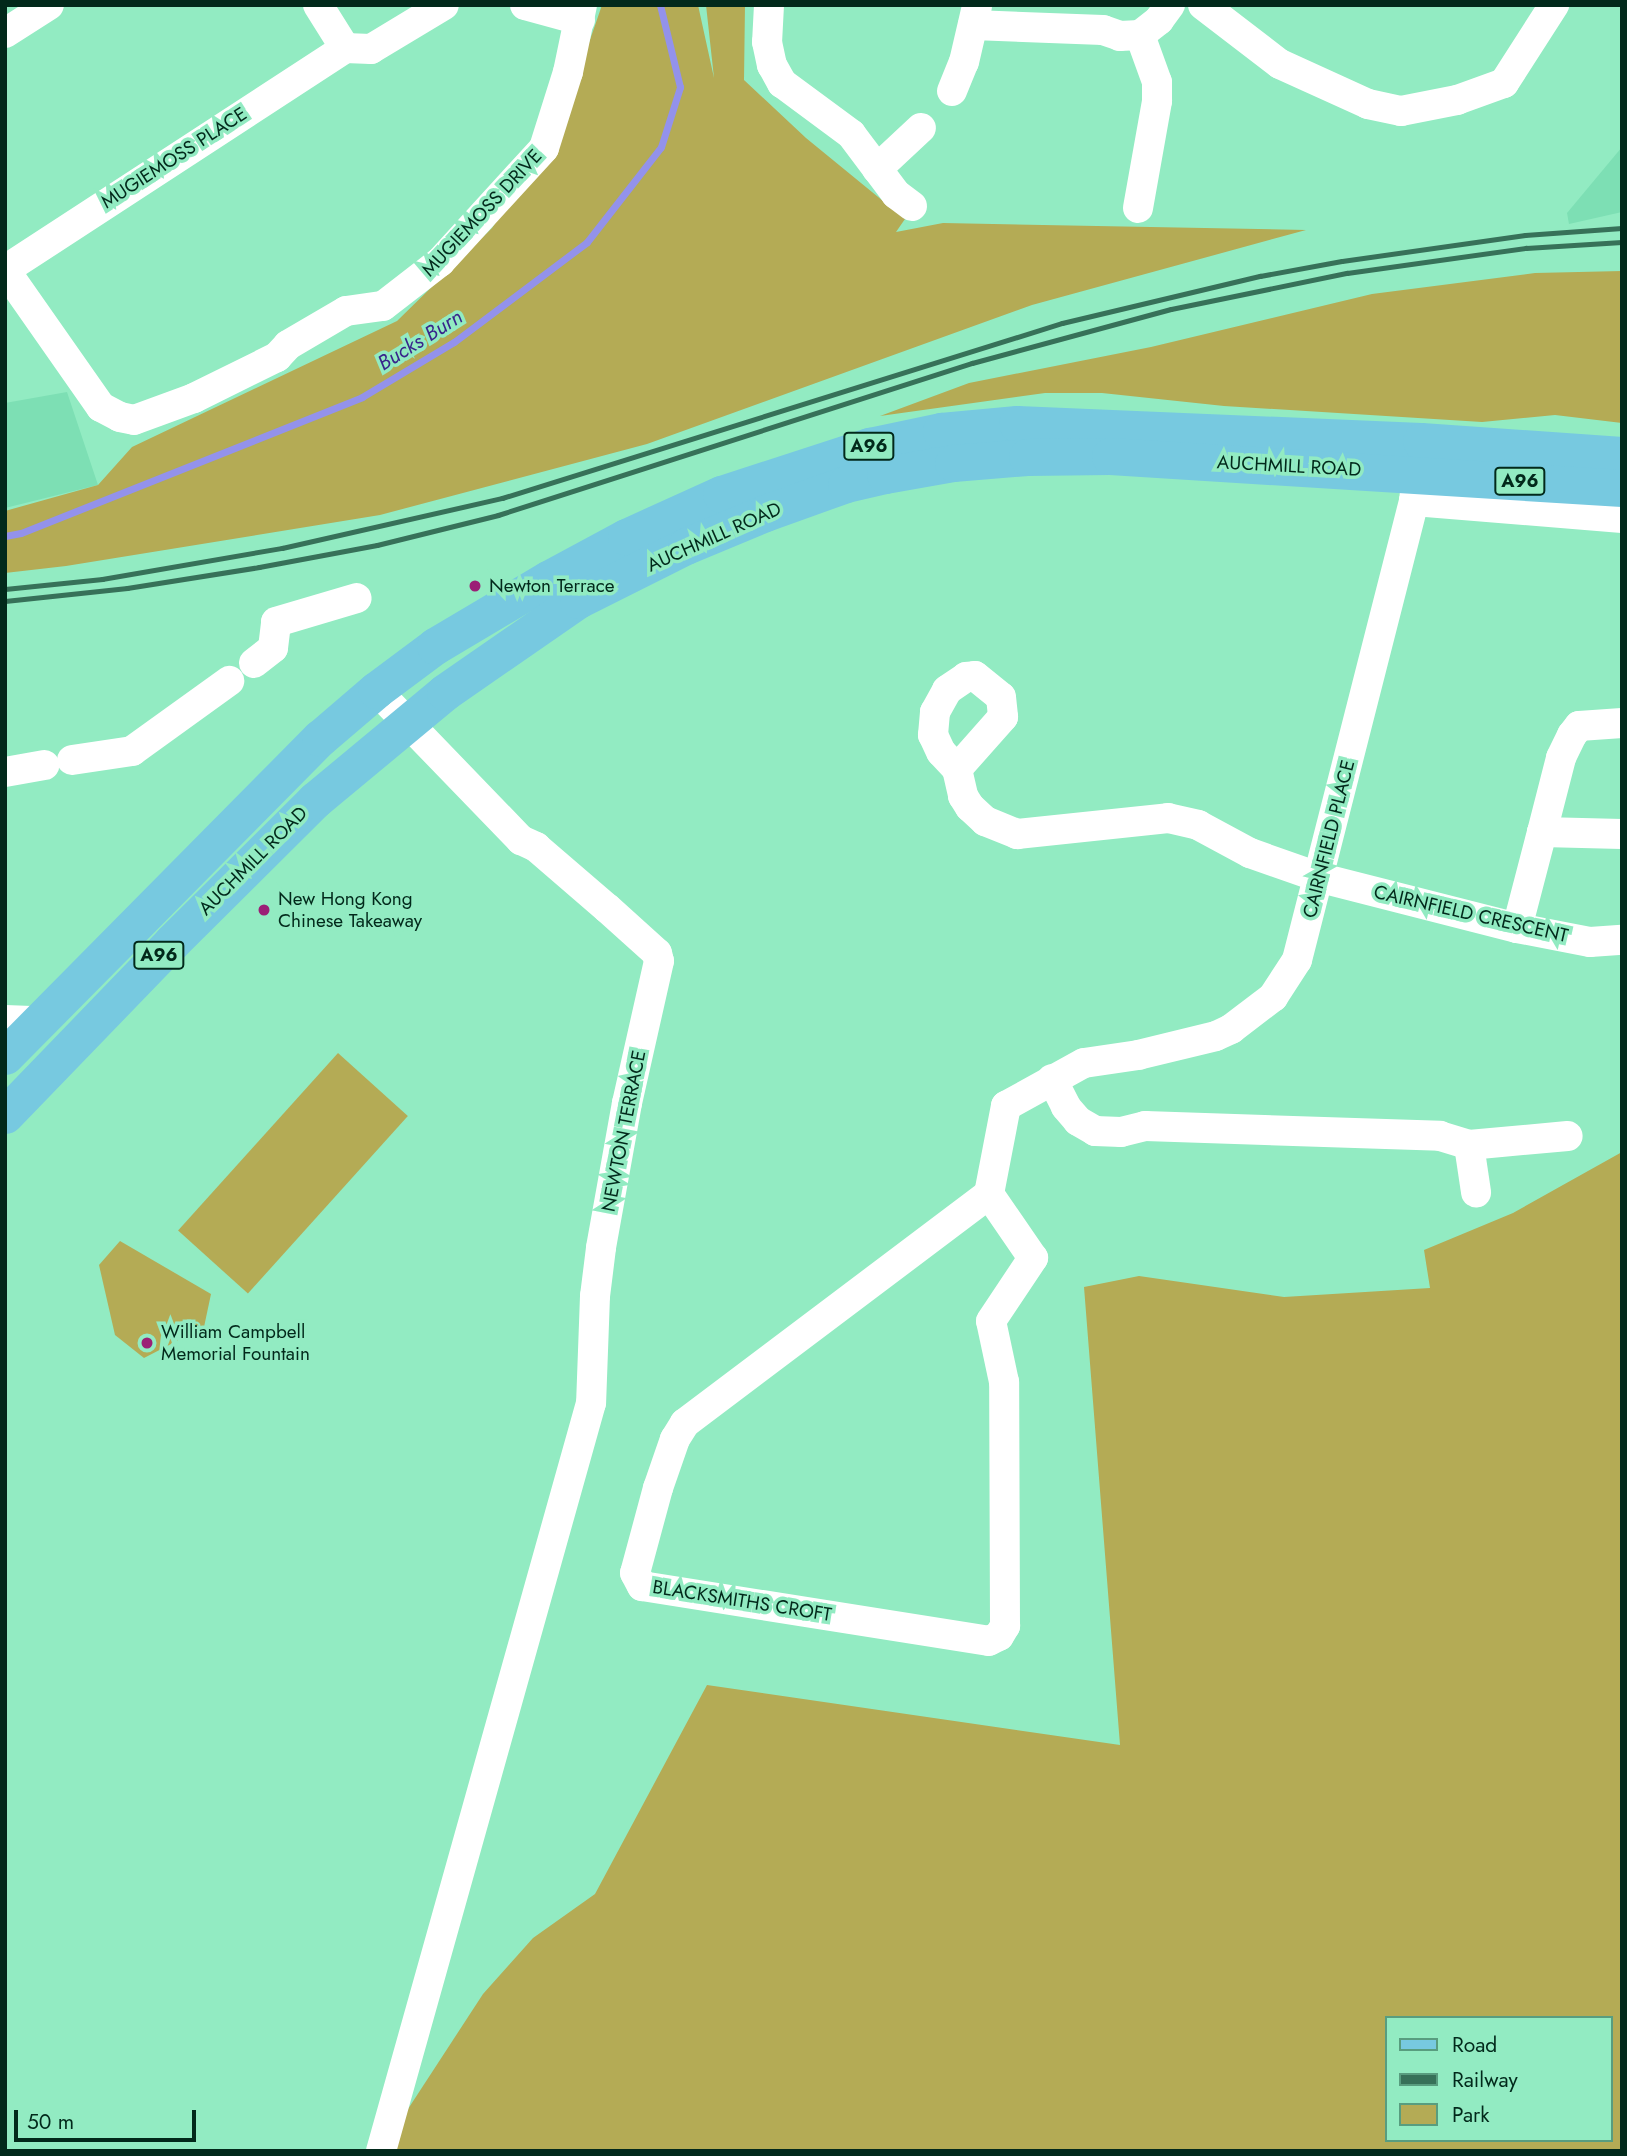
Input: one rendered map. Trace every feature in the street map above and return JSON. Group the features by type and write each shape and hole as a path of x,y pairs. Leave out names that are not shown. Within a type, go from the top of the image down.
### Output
{"main road":[{"name":"AUCHMILL ROAD","path":"5,1056 22,1021 312,746 376,690 435,646 626,537 720,494 869,446 941,431 1043,423 1417,472 1622,455"},
{"name":"AUCHMILL ROAD","path":"5,1115 315,800 407,724 478,668 578,600 731,526 846,484 954,463 1027,457 1110,456 1417,472 1622,488"}],"street":[{"path":"5,33 49,5"},
{"path":"318,5 345,48"},
{"name":"MUGIEMOSS PLACE","path":"5,270 213,135 234,117 345,48 371,49 444,5"},
{"path":"525,5 581,13"},
{"path":"769,5 767,42 772,65 782,83 851,134 896,194 912,206"},
{"path":"952,91 964,62 975,15 1103,30 1120,36 1140,35 1159,20 1170,5"},
{"path":"1203,5 1280,64 1368,104 1401,111 1457,100 1504,83 1554,5"},
{"name":"MUGIEMOSS DRIVE","path":"5,270 101,407 120,417 134,420 194,398 277,357 288,345 346,311 383,306 440,262 544,148 568,72 581,13"},
{"path":"1138,208 1157,101 1157,82 1140,35"},
{"path":"877,169 921,128"},
{"name":"AUCHMILL ROAD","path":"1417,472 1622,518"},
{"name":"CAIRNFIELD PLACE","path":"989,1194 1006,1106 1084,1063 1138,1055 1216,1036 1244,1021 1273,997 1297,961 1321,878 1417,472"},
{"path":"254,663 273,648 276,622 357,598"},
{"path":"5,772 132,751 229,681"},
{"name":"NEWTON TERRACE","path":"376,690 521,840 536,847 607,908 657,953 659,961 627,1103 601,1248 592,1337 591,1403 381,2151"},
{"path":"1517,928 1561,758 1572,735 1579,726 1622,723"},
{"name":"CAIRNFIELD CRESCENT","path":"957,769 963,796 970,807 985,821 1017,834 1168,818 1198,825 1250,853 1321,878 1517,928 1590,942 1622,940"},
{"path":"1542,832 1622,834"},
{"path":"5,1065 55,1062"},
{"path":"1052,1079 1066,1107 1078,1121 1095,1131 1121,1132 1144,1126 1440,1136 1469,1145 1568,1136"},
{"path":"1469,1145 1476,1192"},
{"name":"BLACKSMITHS CROFT","path":"989,1194 1032,1258 992,1321 1004,1382 1005,1626 999,1636 989,1641 642,1586 636,1580 635,1573 658,1488 675,1439 685,1423 989,1194"}],"shaded area":[{"path":"1622,147 1622,212 1569,224 1567,213"},
{"path":"67,392 98,485 5,508 5,403"}],"green space":[{"path":"602,5 698,5 714,78 706,5 745,5 744,80 806,138 905,219 896,232 943,223 1306,230 1032,305 647,444 380,515 66,566 5,573 5,511 98,485 132,447 397,321 492,228 562,121"},
{"path":"1622,271 1622,423 1555,415 1482,422 1224,406 1102,393 1045,393 880,416 969,383 1151,347 1372,294 1535,273"},
{"path":"338,1053 408,1116 248,1294 178,1231"},
{"path":"1622,1152 1622,2151 388,2151 393,2132 483,1994 533,1938 595,1894 707,1685 1120,1745 1084,1287 1139,1276 1284,1297 1430,1288 1424,1250 1513,1213"},
{"path":"120,1241 211,1294 204,1327 144,1358 115,1335 99,1265"}],"waterway":[{"name":"Bucks Burn","path":"5,536 21,533 362,397 454,342 587,242 661,147 680,87 660,5"}],"railway":[{"path":"5,589 102,579 282,548 502,498 1062,323 1260,276 1342,261 1525,235 1622,228"},
{"path":"5,601 127,588 259,567 377,545 498,515 972,363 1171,309 1347,273 1526,248 1622,242"}],"place":[{"name":"Newton Terrace","path":"475,586"},
{"name":"New Hong Kong Chinese Takeaway","path":"264,910"},
{"name":"William Campbell Memorial Fountain","path":"147,1343"}]}
